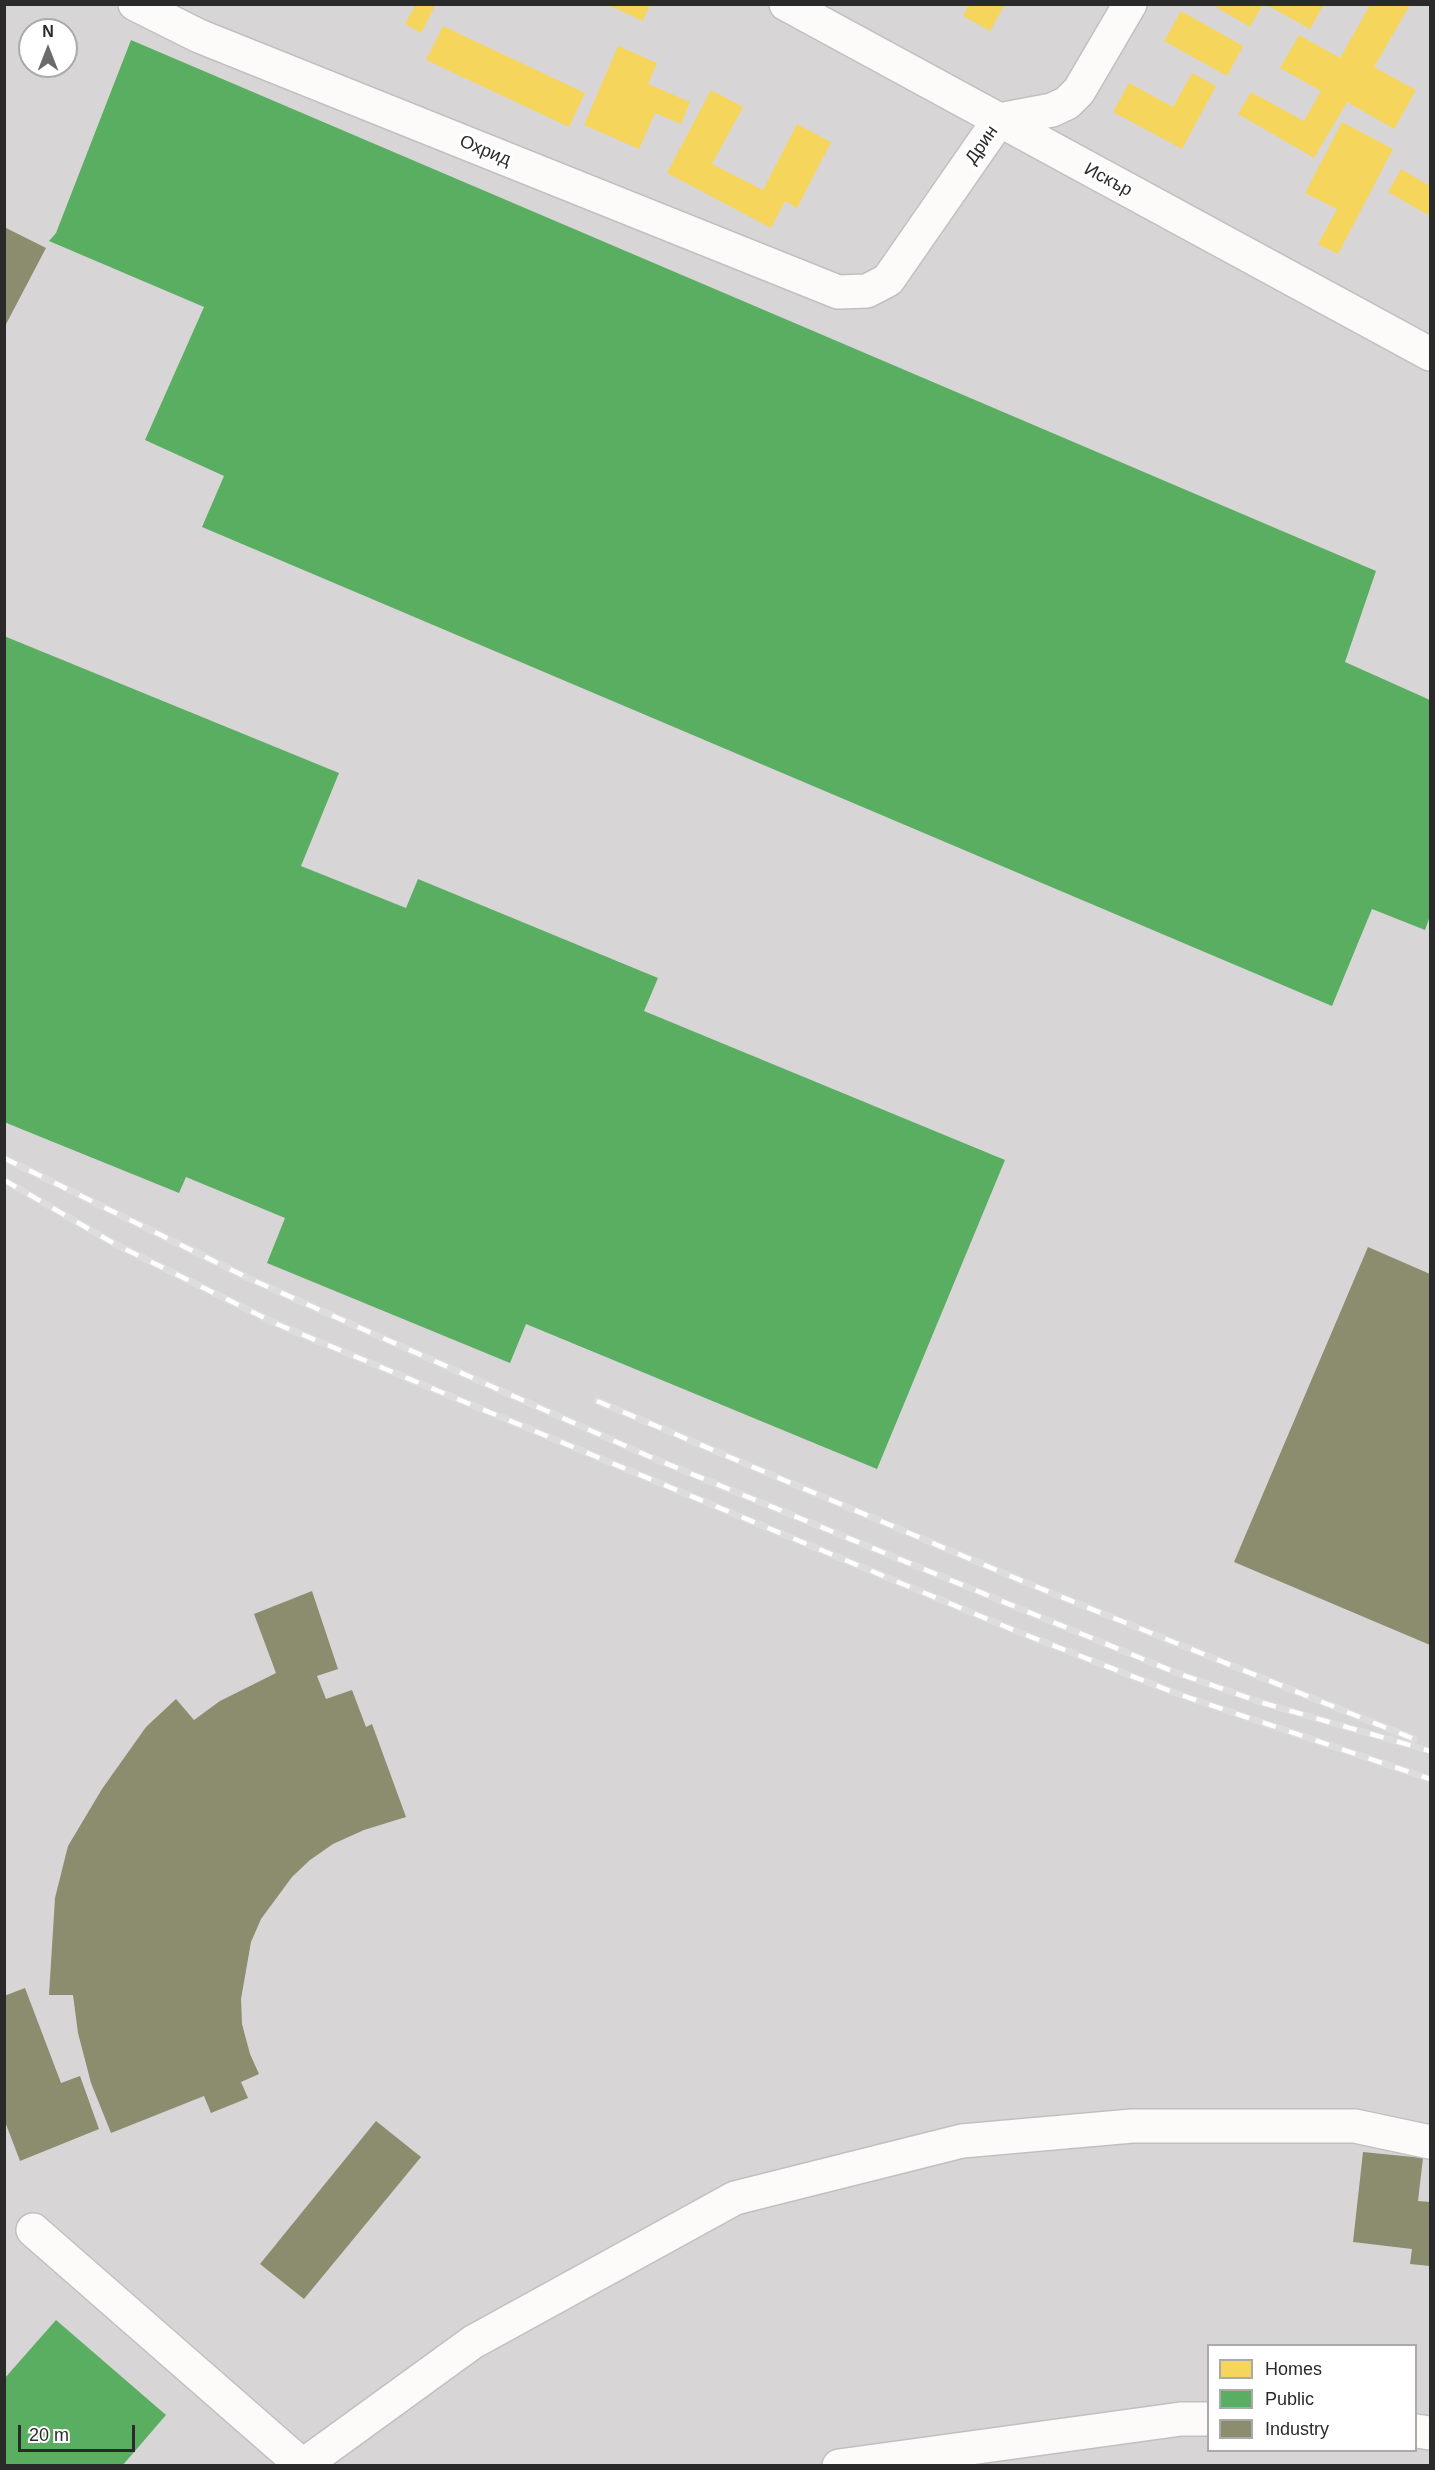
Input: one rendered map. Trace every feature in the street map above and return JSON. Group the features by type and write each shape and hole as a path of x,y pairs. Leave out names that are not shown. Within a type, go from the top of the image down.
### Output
{"street":[{"name":"Охрид","path":"135,4 199,36 838,292"},
{"name":"Искър","path":"786,4 1431,354"},
{"name":"Дрин","path":"838,292 867,291 888,279 999,120 1052,110 1067,103 1078,91 1130,4"},
{"path":"33,2230 302,2465 472,2342 735,2198 962,2141 1121,2127 1355,2126 1431,2142"},
{"path":"839,2466 1169,2421 1207,2419"}],"shaded area":[{"path":"5,5 1430,5 1430,2465 5,2466"}],"building: Homes":[{"path":"416,4 436,4 421,33 405,24"},
{"path":"606,4 650,4 643,21"},
{"path":"969,4 1005,4 990,31 963,16"},
{"path":"1211,4 1263,4 1250,27"},
{"path":"1265,4 1324,4 1310,29"},
{"path":"1370,5 1410,5 1374,67 1416,90 1394,129 1347,102 1314,158 1238,114 1251,92 1304,121 1321,91 1280,68 1299,35 1340,58"},
{"path":"1181,11 1243,46 1227,76 1164,41"},
{"path":"443,26 585,93 569,127 426,60"},
{"path":"618,46 657,63 648,84 690,102 681,124 655,113 639,149 584,125"},
{"path":"1192,73 1216,86 1182,149 1113,112 1129,83 1173,107"},
{"path":"711,90 743,107 712,164 763,190 797,124 831,142 797,208 785,201 771,228 667,173"},
{"path":"1342,122 1393,149 1338,254 1318,244 1337,209 1305,193"},
{"path":"1401,169 1430,186 1430,216 1388,192"}],"building: Public":[{"path":"131,40 1376,571 1345,662 1430,700 1430,916 1425,930 1372,909 1332,1006 202,527 224,476 145,440 204,307 49,241 56,233"},
{"path":"4,636 339,773 301,866 406,908 418,879 658,978 644,1011 1005,1160 877,1469 526,1324 510,1363 267,1263 285,1218 186,1177 179,1193 4,1122"},
{"path":"56,2320 166,2415 122,2466 4,2466 4,2379"}],"building: Industry":[{"path":"4,227 46,248 4,328"},
{"path":"1368,1247 1430,1274 1430,1645 1234,1562"},
{"path":"312,1591 338,1669 317,1676 326,1699 352,1690 366,1727 372,1724 406,1817 364,1830 333,1844 310,1860 292,1877 261,1919 251,1942 241,1999 242,2024 250,2054 259,2074 241,2082 248,2098 211,2113 204,2096 111,2133 91,2083 78,2033 73,1995 49,1995 55,1898 68,1846 102,1789 146,1727 176,1699 194,1720 220,1701 276,1673 254,1614"},
{"path":"25,1988 61,2083 80,2076 99,2129 20,2161 4,2119 4,1996"},
{"path":"376,2121 421,2157 304,2299 260,2264"},
{"path":"1363,2152 1423,2158 1418,2201 1430,2202 1430,2266 1410,2264 1412,2249 1353,2242"}],"railway":[{"path":"4,1158 248,1278 648,1456 1177,1673 1263,1703 1430,1751"},
{"path":"4,1180 115,1244 277,1324 1016,1631 1178,1694 1430,1779"},
{"path":"597,1401 1027,1583 1414,1739"}]}
